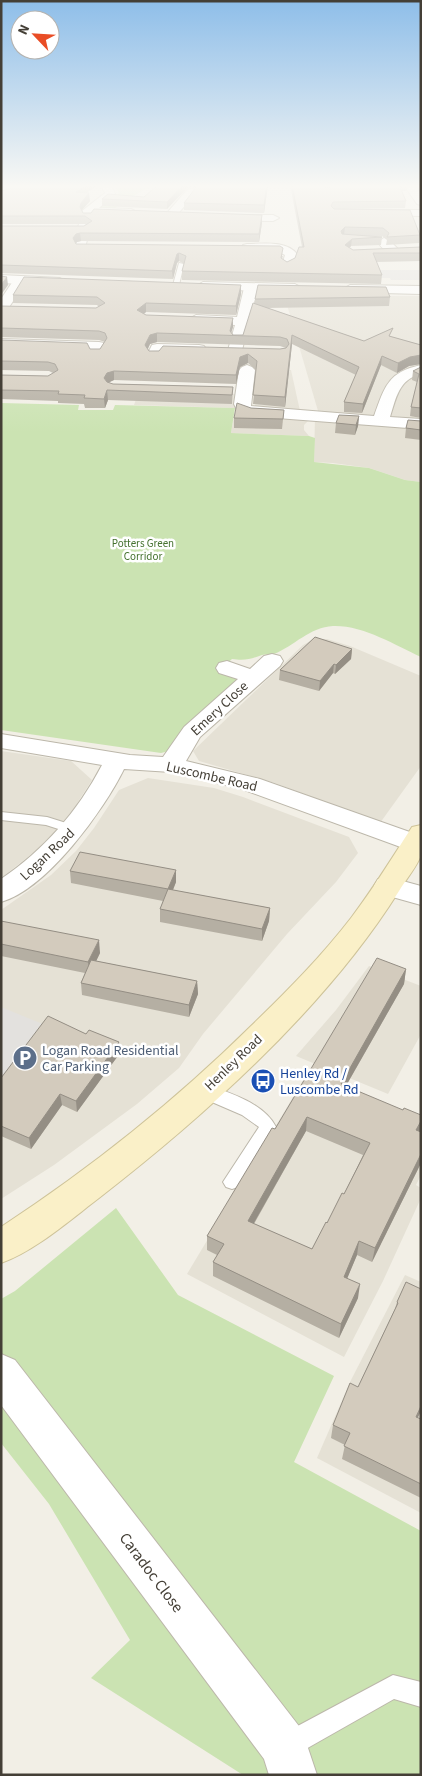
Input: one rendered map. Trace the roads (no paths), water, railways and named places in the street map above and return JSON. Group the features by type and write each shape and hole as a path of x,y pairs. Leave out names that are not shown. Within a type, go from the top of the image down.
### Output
{"main road":[{"name":"Henley Road","path":"1,1247 102,1175 204,1090 247,1050 302,994 345,945 388,886 418,838"}],"street":[{"path":"1,280 74,283"},
{"path":"1,309 20,281"},
{"path":"171,285 311,289"},
{"path":"225,350 242,320 251,288"},
{"path":"340,289 421,290"},
{"path":"1,309 18,309"},
{"path":"185,319 242,320"},
{"path":"1,343 100,346 96,353"},
{"path":"154,355 157,348 253,351"},
{"path":"380,421 398,378 408,372 421,369"},
{"path":"247,370 238,391 244,409 421,424"},
{"name":"Emery Close","path":"171,765 192,732 272,661"},
{"name":"Emery Close","path":"227,668 253,677"},
{"name":"Luscombe Road","path":"1,741 171,765 251,784 418,838"},
{"name":"Logan Road","path":"1,893 46,859 74,830 95,800 118,759"},
{"path":"388,886 421,896"},
{"name":"Caradoc Close","path":"1,1373 289,1761"}],"lane":[{"path":"171,285 179,268"},
{"path":"1,816 47,821 74,830"},
{"path":"204,1090 263,1119 268,1127 232,1182"},
{"path":"289,1761 394,1687 421,1695"}],"place":[{"name":"Logan Road Residential Car Parking","path":"25,1058"},
{"name":"Henley Rd / Luscombe Rd","path":"263,1081"}],"park label":[{"name":"Potters Green Corridor","path":"143,549"}]}
